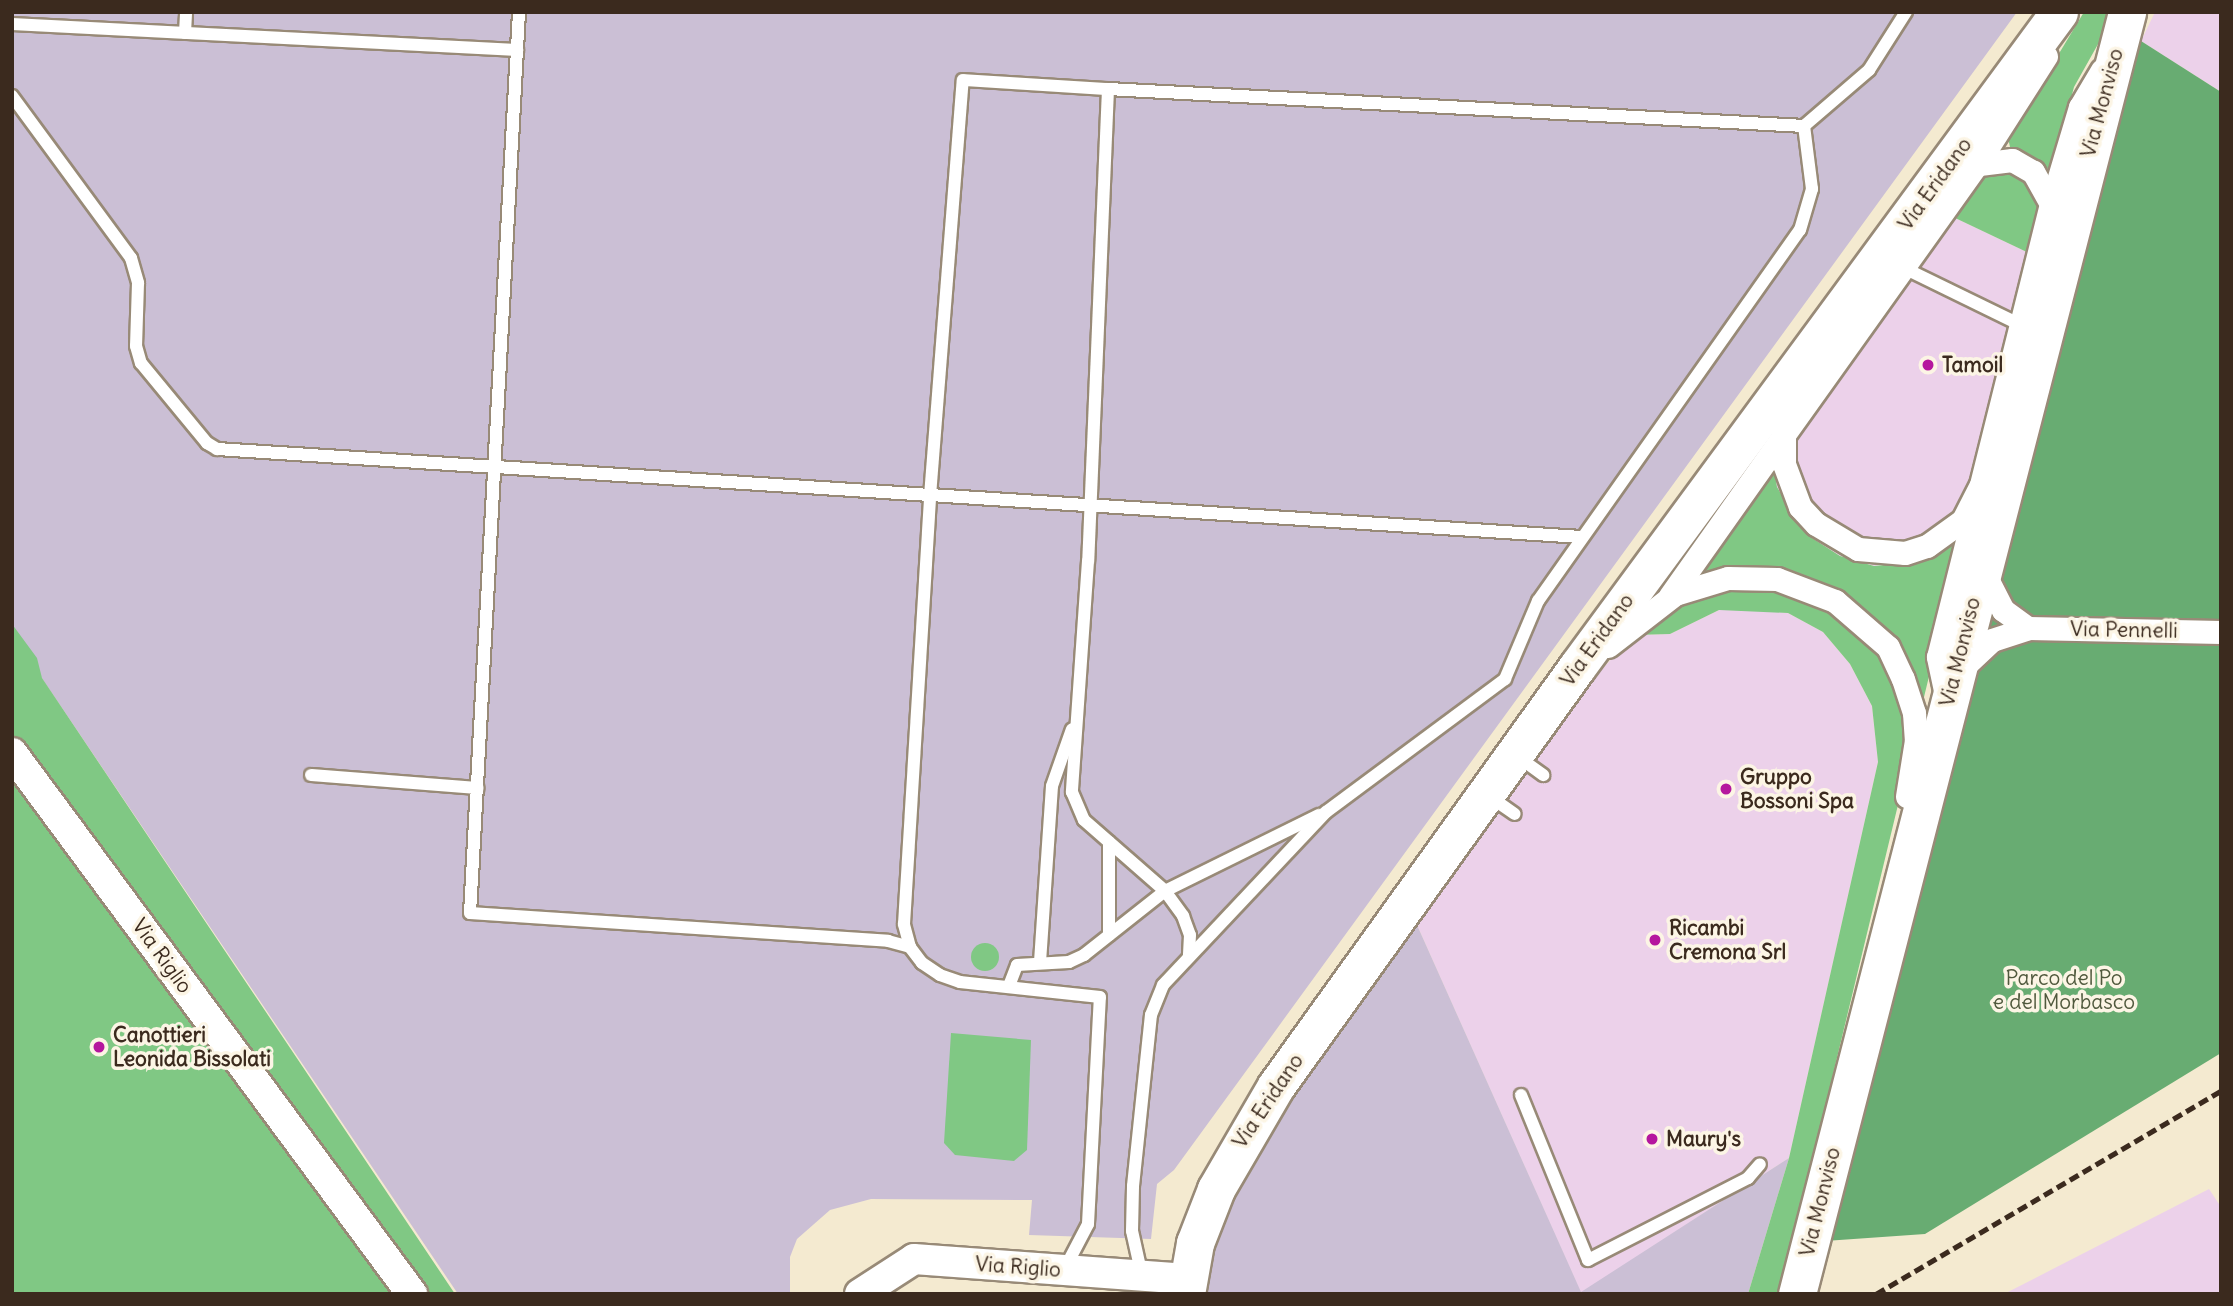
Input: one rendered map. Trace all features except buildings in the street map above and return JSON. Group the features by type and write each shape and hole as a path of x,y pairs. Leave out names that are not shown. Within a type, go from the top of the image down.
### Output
{"main road":[{"name":"Via Eridano","path":"1186,1287 1195,1243 1232,1155 1402,907 2059,12"},
{"name":"Via Monviso","path":"1797,1294 2123,26"}],"street":[{"path":"1668,599 1977,164 2052,46 2066,12"},
{"path":"1951,690 1938,657 2019,324 2080,107 2123,26"},
{"path":"1977,164 2012,160 2022,165 2040,181 2051,204"},
{"path":"1784,435 1784,464 1800,507 1816,524 1858,549 1905,553 1935,542 1963,520 1980,487"},
{"path":"1982,568 2003,610 2028,628"},
{"path":"1548,707 1629,627 1668,599 1728,578 1777,579 1835,601 1888,648 1914,712 1916,740 1914,767 1878,909 1872,998"},
{"name":"Via Pennelli","path":"1951,690 1992,640 2028,628 2221,632"},
{"name":"Via Riglio","path":"12,753 412,1294"},
{"name":"Via Riglio","path":"876,1289 914,1259 1142,1276 1186,1287"}],"lane":[{"path":"185,33 186,12"},
{"path":"519,12 470,913 888,941 910,947"},
{"path":"1064,1270 1088,1224 1103,1004 1093,993 960,982 940,975 922,963 910,947 904,924 930,496 963,80 1804,126 1869,70 1906,12"},
{"path":"12,24 517,50"},
{"path":"1108,89 1072,792 1084,820 1165,891 1190,935 1189,957"},
{"path":"12,96 131,258 138,283 138,355 212,447 1581,537"},
{"path":"1142,1276 1132,1231 1151,1015 1163,985 1326,812 1505,679 1538,601 1800,230 1812,189 1804,126"},
{"path":"1904,268 2019,324"},
{"path":"1040,962 1052,786 1078,713"},
{"path":"1528,764 1543,775"},
{"path":"311,775 477,788"},
{"path":"1499,803 1515,814"},
{"path":"1009,986 1017,965 1069,962 1165,891 1326,812"},
{"path":"1109,842 1109,935"},
{"path":"1402,907 1417,902 1450,871"},
{"path":"1521,1095 1588,1260 1748,1178 1760,1164"}],"shaded area":[{"path":"12,12 2017,12 1174,1170 1157,1184 1151,1239 1029,1235 1032,1200 871,1199 830,1210 797,1239 790,1257 790,1294 458,1294 12,634"},
{"path":"2155,12 2221,12 2221,92 2141,41"},
{"path":"1951,216 2031,254 1966,523 1946,547 1913,562 1874,566 1840,556 1812,538 1777,487 1772,458"},
{"path":"1747,608 1788,613 1823,632 1850,664 1872,706 1878,762 1789,1158 1581,1293 1413,916 1590,682 1634,635 1670,634 1719,610"},
{"path":"1413,916 1581,1292 1789,1158 1748,1294 1201,1294 1238,1161"},
{"path":"2209,1189 2221,1207 2221,1294 2004,1294"}],"green space":[{"path":"2084,12 2116,12 2074,87 2053,167 2044,169 2010,147 2008,138"},
{"name":"Parco del Po e del Morbasco","path":"2141,41 2221,92 2221,1053 1925,1234 1825,1241"},
{"path":"2010,168 2023,174 2041,199 2031,254 1951,216 1977,179 1993,170"},
{"path":"1772,458 1777,487 1793,514 1812,538 1840,556 1874,566 1913,562 1946,547 1966,523 1780,1294 1748,1294 1789,1158 1878,762 1872,706 1850,664 1823,632 1788,613 1719,610 1670,634 1634,635"},
{"path":"12,624 37,658 42,678 455,1294 12,1294"},
{"path":"985,943 995,947 999,957 995,967 985,971 975,967 971,957 975,947"},
{"path":"951,1033 1031,1040 1027,1150 1014,1161 955,1155 944,1143"}],"railway":[{"path":"1876,1294 2221,1091"}],"place":[{"name":"Tamoil","path":"1928,365"},
{"name":"Gruppo Bossoni Spa","path":"1726,789"},
{"name":"Ricambi Cremona Srl","path":"1655,940"},
{"name":"Canottieri Leonida Bissolati","path":"99,1047"},
{"name":"Maury's","path":"1652,1139"}]}
